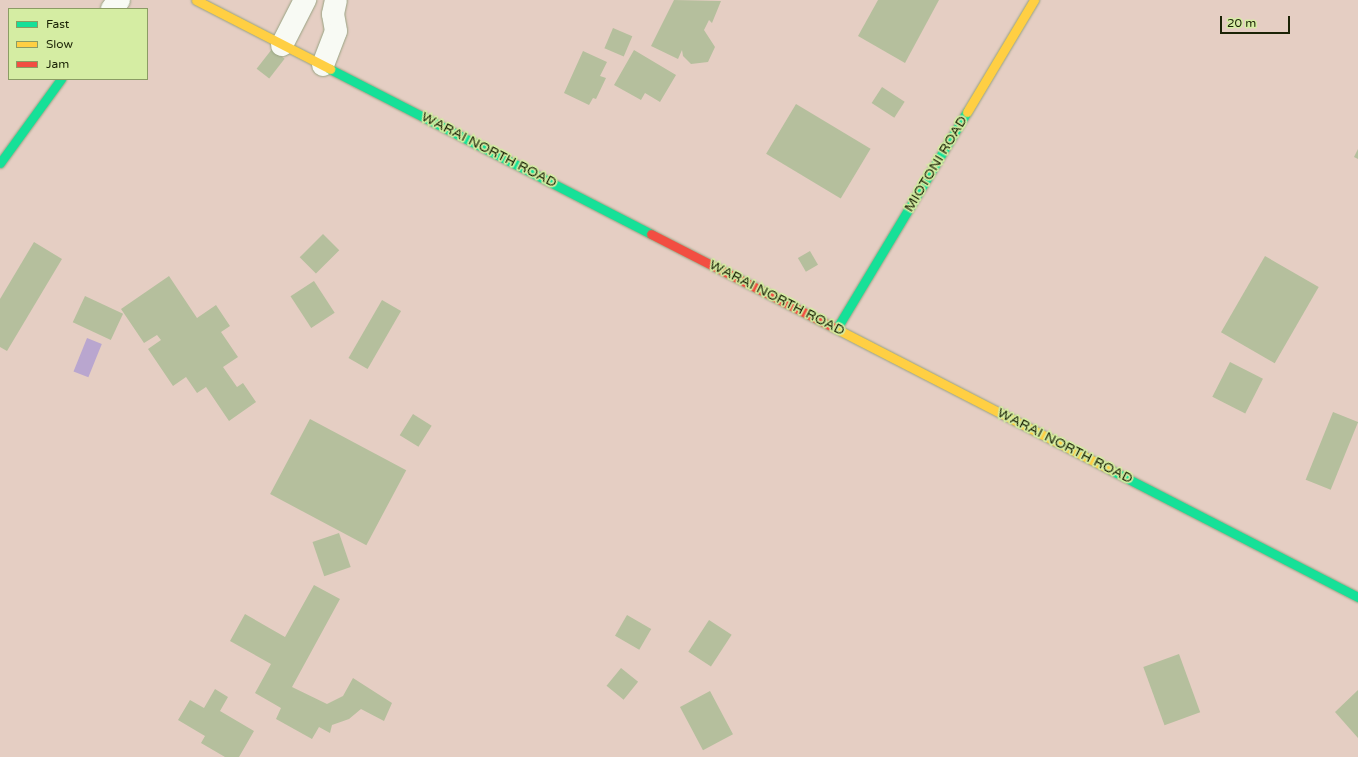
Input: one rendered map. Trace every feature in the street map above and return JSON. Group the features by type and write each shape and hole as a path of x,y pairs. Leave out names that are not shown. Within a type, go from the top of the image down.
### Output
{"street":[{"path":"113,8 119,0"},
{"name":"WARAI NORTH ROAD","path":"196,0 1358,597"},
{"path":"282,45 305,0"},
{"path":"323,65 336,31 333,14 336,0"},
{"name":"MIOTONI ROAD","path":"837,328 1034,0"},
{"path":"0,163 60,80"}],"shaded area":[{"path":"0,0 1358,0 1358,757 0,757"},
{"path":"87,338 102,344 88,377 74,371"}],"building":[{"path":"674,0 721,1 712,23 709,20 704,30 715,47 708,62 691,64 683,56 682,50 678,59 651,46"},
{"path":"878,0 939,0 905,63 858,36"},
{"path":"613,28 632,36 624,56 604,48"},
{"path":"272,49 285,59 269,79 257,69"},
{"path":"634,50 676,75 660,102 645,93 641,100 614,85"},
{"path":"583,51 607,62 600,76 606,78 596,99 593,98 589,105 564,93"},
{"path":"882,87 905,102 894,118 872,103"},
{"path":"796,104 871,149 841,199 766,154"},
{"path":"1358,149 1358,159 1354,157"},
{"path":"323,234 339,250 316,274 300,257"},
{"path":"34,242 62,259 7,351 0,347 0,299"},
{"path":"810,251 818,265 806,272 798,258"},
{"path":"1265,256 1319,287 1275,363 1221,332"},
{"path":"169,276 197,318 216,305 230,326 221,332 238,357 223,367 237,387 243,383 256,402 229,421 206,387 197,393 186,377 173,386 148,349 161,340 157,335 144,343 121,309"},
{"path":"314,281 335,313 311,328 291,296"},
{"path":"85,296 123,314 111,340 73,322"},
{"path":"382,300 401,311 368,369 348,358"},
{"path":"1230,362 1263,379 1245,414 1212,397"},
{"path":"1333,412 1358,422 1331,490 1306,480"},
{"path":"413,414 432,426 418,447 400,435"},
{"path":"310,419 406,470 366,545 270,494"},
{"path":"339,533 351,567 324,576 313,542"},
{"path":"314,585 340,599 292,687 327,704 343,696 353,678 392,703 384,721 361,709 349,719 332,725 330,733 319,727 312,739 276,719 281,708 255,693 271,664 230,641 245,614 285,637"},
{"path":"627,615 651,629 639,650 615,636"},
{"path":"709,620 732,635 711,667 688,652"},
{"path":"1179,654 1200,712 1164,725 1143,667"},
{"path":"621,668 638,682 624,700 607,686"},
{"path":"215,689 228,697 220,711 254,731 239,757 225,757 201,743 205,736 178,720 190,700 204,708"},
{"path":"1358,690 1358,738 1335,712"},
{"path":"710,691 733,734 703,750 680,707"}],"traffic: fast":[{"path":"330,69 651,234"},
{"path":"0,163 60,80"},
{"path":"837,328 967,112"},
{"path":"1111,470 1358,597"}],"traffic: slow":[{"path":"196,0 330,69"},
{"path":"967,112 1034,0"},
{"path":"833,327 1111,470"}],"traffic: jam":[{"path":"651,234 833,327"}]}
